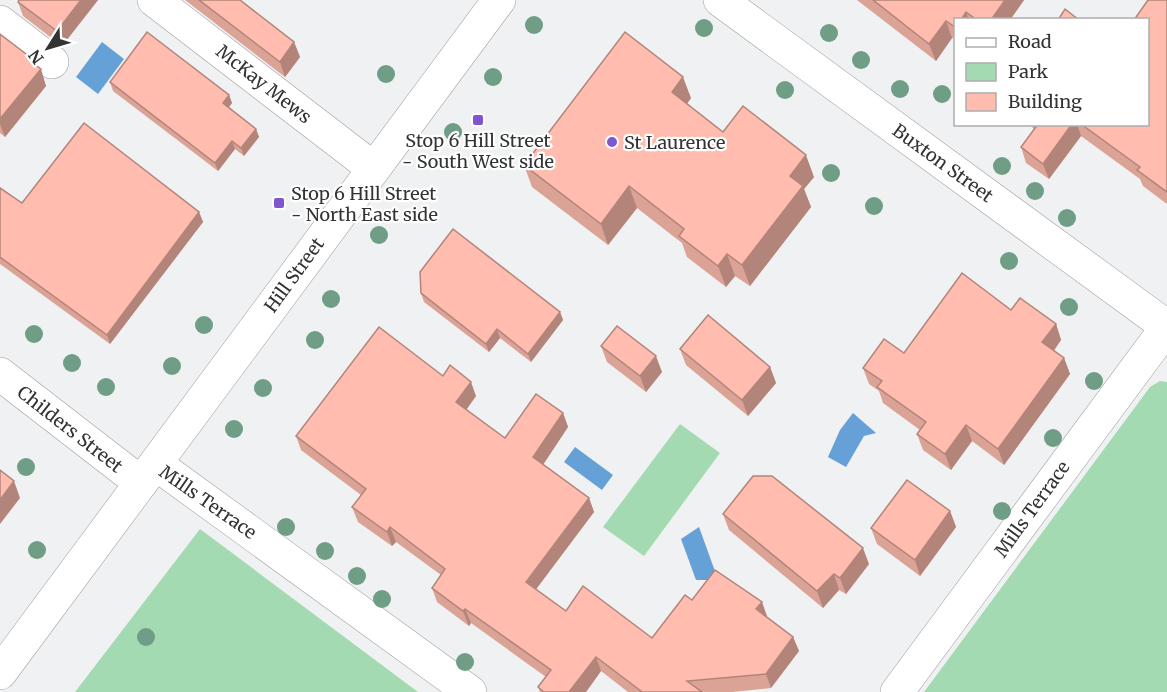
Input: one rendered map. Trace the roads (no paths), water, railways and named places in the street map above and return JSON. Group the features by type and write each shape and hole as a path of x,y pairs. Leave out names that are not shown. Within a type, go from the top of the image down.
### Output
{"street":[{"name":"McKay Mews","path":"154,0 373,168"},
{"name":"Hill Street","path":"149,473 499,0"},
{"name":"Buxton Street","path":"720,0 1167,327"},
{"path":"0,22 52,62"},
{"name":"Mills Terrace","path":"897,692 1167,327"},
{"name":"Childers Street","path":"0,374 149,473"},
{"name":"Mills Terrace","path":"0,673 149,473 470,692"}],"water":[{"path":"102,42 124,59 98,94 76,77"},
{"path":"853,413 876,433 864,436 846,467 828,457 840,430"},
{"path":"575,447 613,475 602,490 564,462"},
{"path":"699,527 716,574 707,580 696,580 681,539"}],"place":[{"name":"Stop 6 Hill Street - South West side","path":"478,120"},
{"name":"St Laurence","path":"612,142"},
{"name":"Stop 6 Hill Street - North East side","path":"279,203"}]}
